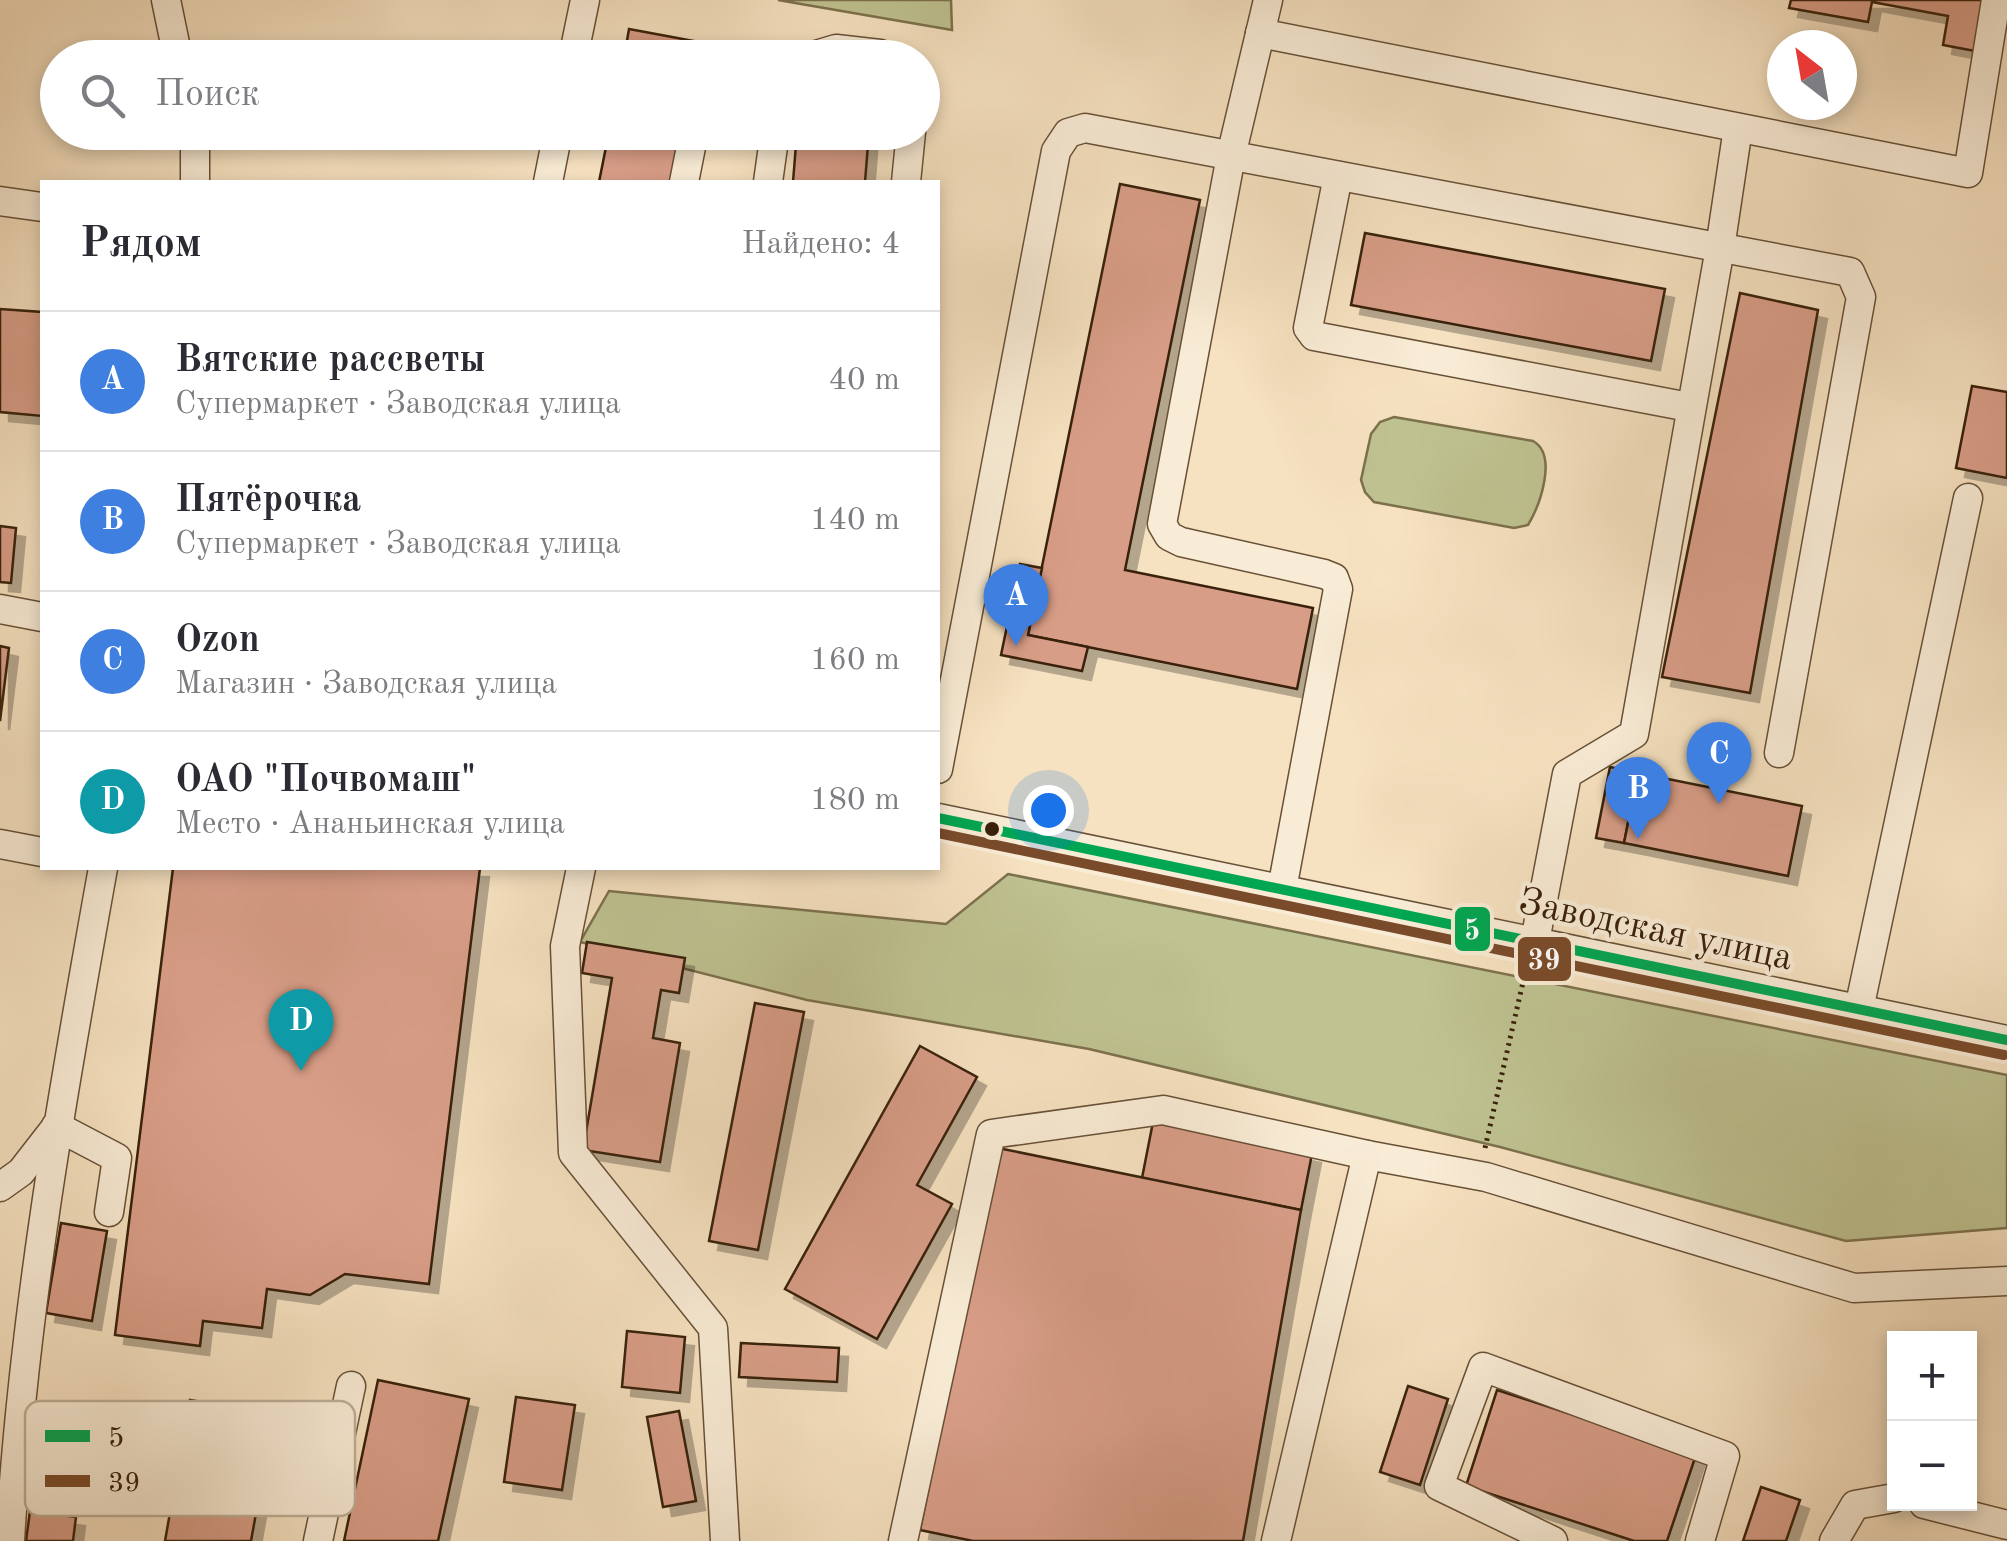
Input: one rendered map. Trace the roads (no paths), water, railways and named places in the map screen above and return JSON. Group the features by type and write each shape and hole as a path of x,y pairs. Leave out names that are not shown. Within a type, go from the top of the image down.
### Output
{"street":[{"path":"166,0 174,40"},
{"path":"577,40 585,0"},
{"path":"1268,0 1231,156 1162,524 1169,536 1181,542 1324,574 1334,578 1338,589 1282,889"},
{"path":"1260,33 1968,173 1996,0"},
{"path":"940,746 945,689 1056,151 1068,133 1085,128 1850,272 1861,298 1780,754"},
{"path":"1532,951 1566,774 1634,734 1738,128"},
{"path":"194,180 195,150"},
{"path":"548,180 554,150"},
{"path":"684,180 690,150"},
{"path":"768,180 772,150"},
{"path":"906,180 909,150"},
{"path":"1338,176 1308,328 1314,336 1689,407"},
{"path":"0,201 40,207"},
{"path":"1860,1009 1968,498"},
{"path":"0,609 40,617"},
{"name":"Заводская улица","path":"940,818 1282,889 1532,951 1860,1009 2007,1040"},
{"path":"0,844 40,852"},
{"path":"10,1541 14,1468 56,1126 103,870"},
{"path":"581,870 565,946 573,1153 713,1328 725,1541"},
{"path":"903,1541 990,1134 1163,1110 1478,1176 1854,1288 2007,1280"},
{"path":"0,1187 21,1172 56,1126"},
{"path":"56,1126 117,1158 110,1212"},
{"path":"1276,1541 1367,1155"},
{"path":"1553,1541 1438,1486 1483,1367 1725,1456 1700,1541"},
{"path":"348,1401 351,1386"},
{"path":"1834,1541 1855,1505 1887,1499"},
{"path":"1952,1511 2007,1525"},
{"path":"318,1541 323,1516"}],"place":[{"name":"Вятские рассветы","path":"1016,646"},
{"name":"Ozon","path":"1719,804"},
{"name":"Пятёрочка","path":"1638,839"},
{"name":"ОАО \"Почвомаш\"","path":"301,1071"}]}
